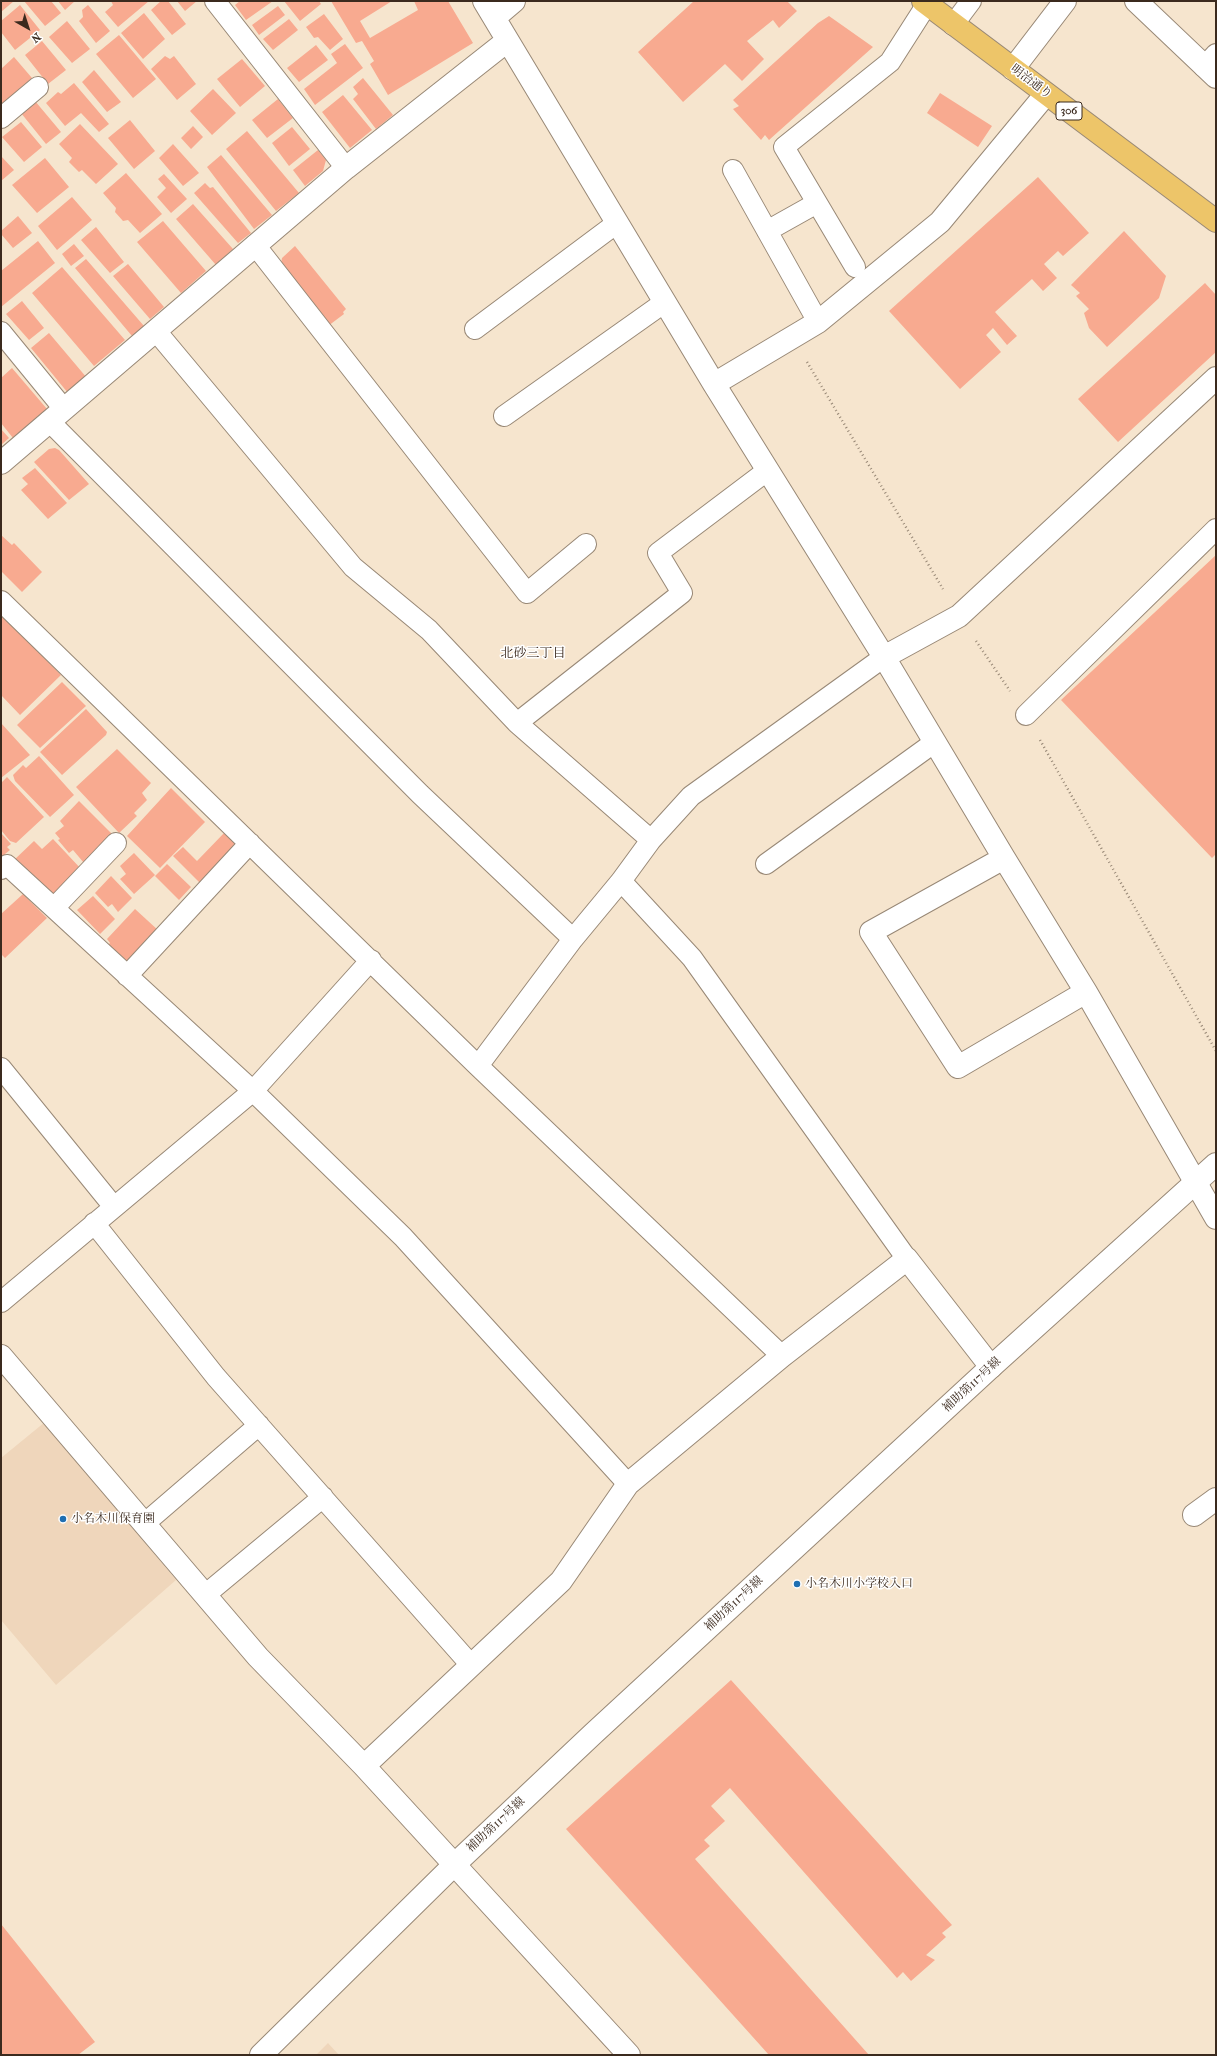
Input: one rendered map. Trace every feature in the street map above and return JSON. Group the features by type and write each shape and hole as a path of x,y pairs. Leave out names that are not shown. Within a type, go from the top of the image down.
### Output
{"main road":[{"name":"明治通り","path":"925,3 1216,221"}],"street":[{"path":"514,1 489,9 714,384 884,657 1086,992 1216,1218"},
{"path":"1013,68 1065,1"},
{"path":"1136,1 1212,66"},
{"path":"1,463 346,168 507,41"},
{"path":"714,384 818,322 940,222 1046,94"},
{"path":"884,657 959,616 1216,378"},
{"path":"1004,858 871,932 958,1067 1086,992"},
{"name":"補助第117号線","path":"261,2055 455,1864 991,1367 1216,1164"},
{"path":"364,1766 561,1580 628,1484 782,1356 907,1259 991,1367"},
{"path":"1,1356 258,1657 364,1766 630,2055"},
{"path":"1194,1515 1216,1499"}],"lane":[{"path":"215,1 346,168"},
{"path":"953,25 971,1"},
{"path":"855,267 784,147 890,62 925,3"},
{"path":"1,118 38,87"},
{"path":"733,170 818,322"},
{"path":"767,231 817,203"},
{"path":"475,329 617,223"},
{"path":"255,245 527,592 586,544"},
{"path":"504,416 665,302"},
{"path":"156,331 353,567 429,630 517,723 651,840"},
{"path":"1,332 57,415 420,794 573,939"},
{"path":"517,723 682,593 658,553 768,470"},
{"path":"1026,715 1216,529"},
{"path":"1,601 372,960 478,1066 782,1356"},
{"path":"478,1066 573,939 622,881 651,840 691,796 884,657"},
{"path":"766,864 935,742"},
{"path":"54,908 116,843"},
{"path":"127,976 250,843"},
{"path":"1,869 7,864 253,1092 403,1237 628,1484"},
{"path":"622,881 692,958 907,1259"},
{"path":"1,1302 253,1092 372,960"},
{"path":"1,1068 114,1207"},
{"path":"94,1223 216,1377 471,1665"},
{"path":"144,1524 259,1425"},
{"path":"205,1595 323,1497"}],"shaded area":[{"name":"小名木川保育園","path":"45,1422 176,1580 56,1685 1,1620 1,1458"},
{"path":"328,2043 339,2055 316,2055"}],"building":[{"path":"1,1 14,1 1,12"},
{"path":"24,1 51,1 61,13 45,26"},
{"path":"58,1 75,1 65,10"},
{"path":"111,1 149,1 118,27 105,12 113,5"},
{"path":"161,1 168,1 186,24 172,35 151,10"},
{"path":"177,1 197,1 185,11"},
{"path":"240,1 273,1 246,20 235,5"},
{"path":"284,1 319,1 321,4 300,21"},
{"path":"331,1 392,1 360,21 370,38 418,10 414,1 448,1 473,43 388,95 370,64 374,61 362,41 356,43"},
{"path":"694,1 787,1 797,11 779,28 773,20 747,41 764,59 742,81 725,64 683,102 638,52"},
{"path":"20,5 40,30 15,50 1,32 1,21"},
{"path":"88,5 110,31 96,43 79,21 83,17 82,10"},
{"path":"278,6 285,15 259,35 252,25"},
{"path":"144,13 165,39 143,59 121,33"},
{"path":"324,14 343,39 330,50 318,37 314,38 306,27"},
{"path":"829,16 873,47 769,140 765,135 761,140 733,109 739,106 733,100 818,23"},
{"path":"289,19 298,30 273,50 263,39"},
{"path":"67,21 90,49 72,63 49,37"},
{"path":"119,35 156,79 133,98 96,54"},
{"path":"42,41 66,70 48,84 25,55"},
{"path":"345,44 363,68 315,105 304,89 337,63 331,54"},
{"path":"316,45 328,60 299,82 287,68"},
{"path":"165,56 170,59 174,56 196,84 177,100 151,69"},
{"path":"14,57 32,78 1,105 1,69"},
{"path":"242,59 265,86 240,107 217,79"},
{"path":"94,70 121,102 107,112 82,82"},
{"path":"363,78 393,115 376,129 353,99 358,94 353,87"},
{"path":"74,83 109,124 99,132 81,113 65,126 46,103 58,92 61,94"},
{"path":"213,89 236,113 212,135 190,111"},
{"path":"940,93 992,126 978,147 927,113"},
{"path":"343,95 372,130 350,148 322,112"},
{"path":"278,99 293,118 267,138 252,120"},
{"path":"35,101 61,132 46,144 21,113"},
{"path":"130,120 155,151 134,169 108,138"},
{"path":"21,122 42,147 24,162 2,137"},
{"path":"80,124 118,164 96,184 82,170 79,172 69,162 72,158 59,144"},
{"path":"193,126 203,137 191,149 181,138"},
{"path":"292,127 310,149 289,166 272,143"},
{"path":"247,131 299,193 276,211 226,149"},
{"path":"173,144 199,173 183,186 159,158"},
{"path":"318,150 326,160 323,171 305,186 293,170"},
{"path":"221,155 272,215 254,229 207,167"},
{"path":"1,156 14,170 1,181"},
{"path":"45,158 69,187 37,213 12,185"},
{"path":"126,173 162,214 140,233 128,220 123,221 115,212 116,208 103,193"},
{"path":"164,174 187,199 171,213 157,197 166,188 158,179"},
{"path":"1038,177 1089,233 1063,256 1058,251 1044,264 1057,278 1043,291 1032,279 995,312 1017,336 1007,345 993,328 986,335 1001,352 960,389 889,311"},
{"path":"205,183 210,188 213,187 251,233 238,243 194,193"},
{"path":"72,197 92,220 57,250 38,226"},
{"path":"193,204 233,249 216,265 176,219"},
{"path":"18,216 32,233 13,248 1,234 1,231"},
{"path":"163,221 206,271 181,293 137,242"},
{"path":"96,227 124,262 110,273 81,240"},
{"path":"1124,231 1166,276 1159,298 1107,347 1089,328 1084,313 1089,309 1076,296 1080,293 1071,285"},
{"path":"38,241 55,263 1,307 1,271"},
{"path":"74,244 84,256 71,266 62,254"},
{"path":"295,246 346,309 343,312 344,314 328,326 281,264 282,258"},
{"path":"86,259 144,326 132,336 75,268"},
{"path":"128,264 164,307 150,319 113,276"},
{"path":"62,267 125,340 94,366 32,293"},
{"path":"1205,283 1216,295 1216,352 1118,442 1078,399"},
{"path":"22,301 44,328 29,340 6,314"},
{"path":"49,333 87,378 68,393 31,348"},
{"path":"12,368 47,409 13,438 1,423 1,378"},
{"path":"1,429 9,438 1,445"},
{"path":"55,448 59,450 89,484 69,500 34,462 49,449"},
{"path":"35,468 67,503 48,519 21,490 28,484 22,478"},
{"path":"1,535 12,545 14,543 42,572 22,592 1,571"},
{"path":"1216,555 1216,854 1212,858 1061,700"},
{"path":"1,614 61,675 20,715 1,695"},
{"path":"62,682 86,706 40,748 17,725"},
{"path":"86,709 107,732 106,735 62,775 40,752"},
{"path":"1,723 30,755 1,778"},
{"path":"117,749 151,783 142,793 147,800 134,813 137,816 119,833 76,787"},
{"path":"39,756 74,795 50,817 15,781 13,775 23,765 26,768"},
{"path":"7,777 44,817 16,843 10,841 1,830 1,783"},
{"path":"171,788 205,822 160,868 127,836"},
{"path":"79,801 112,834 84,863 73,850 69,853 58,840 60,839 55,833 64,826 60,821"},
{"path":"225,832 241,848 202,885 173,856 183,847 197,861"},
{"path":"1,833 11,844 7,847 10,850 5,854 6,857 1,861"},
{"path":"53,839 82,870 50,901 13,861 34,841 42,849"},
{"path":"134,853 155,875 134,894 120,879 126,874 120,866"},
{"path":"167,864 191,887 179,900 155,876"},
{"path":"111,876 132,898 118,912 112,904 108,907 95,893"},
{"path":"23,894 47,918 5,958 1,954 1,914"},
{"path":"93,896 115,919 100,934 77,910"},
{"path":"135,909 159,931 128,966 108,945 110,943 107,939"},
{"path":"731,1680 952,1925 942,1933 946,1937 926,1955 935,1960 911,1981 903,1972 897,1978 730,1788 711,1806 725,1821 704,1840 710,1846 695,1859 869,2055 769,2055 566,1829"},
{"path":"1,1924 95,2042 78,2055 1,2055"}],"place":[{"name":"小名木川保育園","path":"63,1519"},
{"name":"小名木川小学校入口","path":"797,1584"}],"district":[{"name":"北砂三丁目","path":"533,654"}]}
